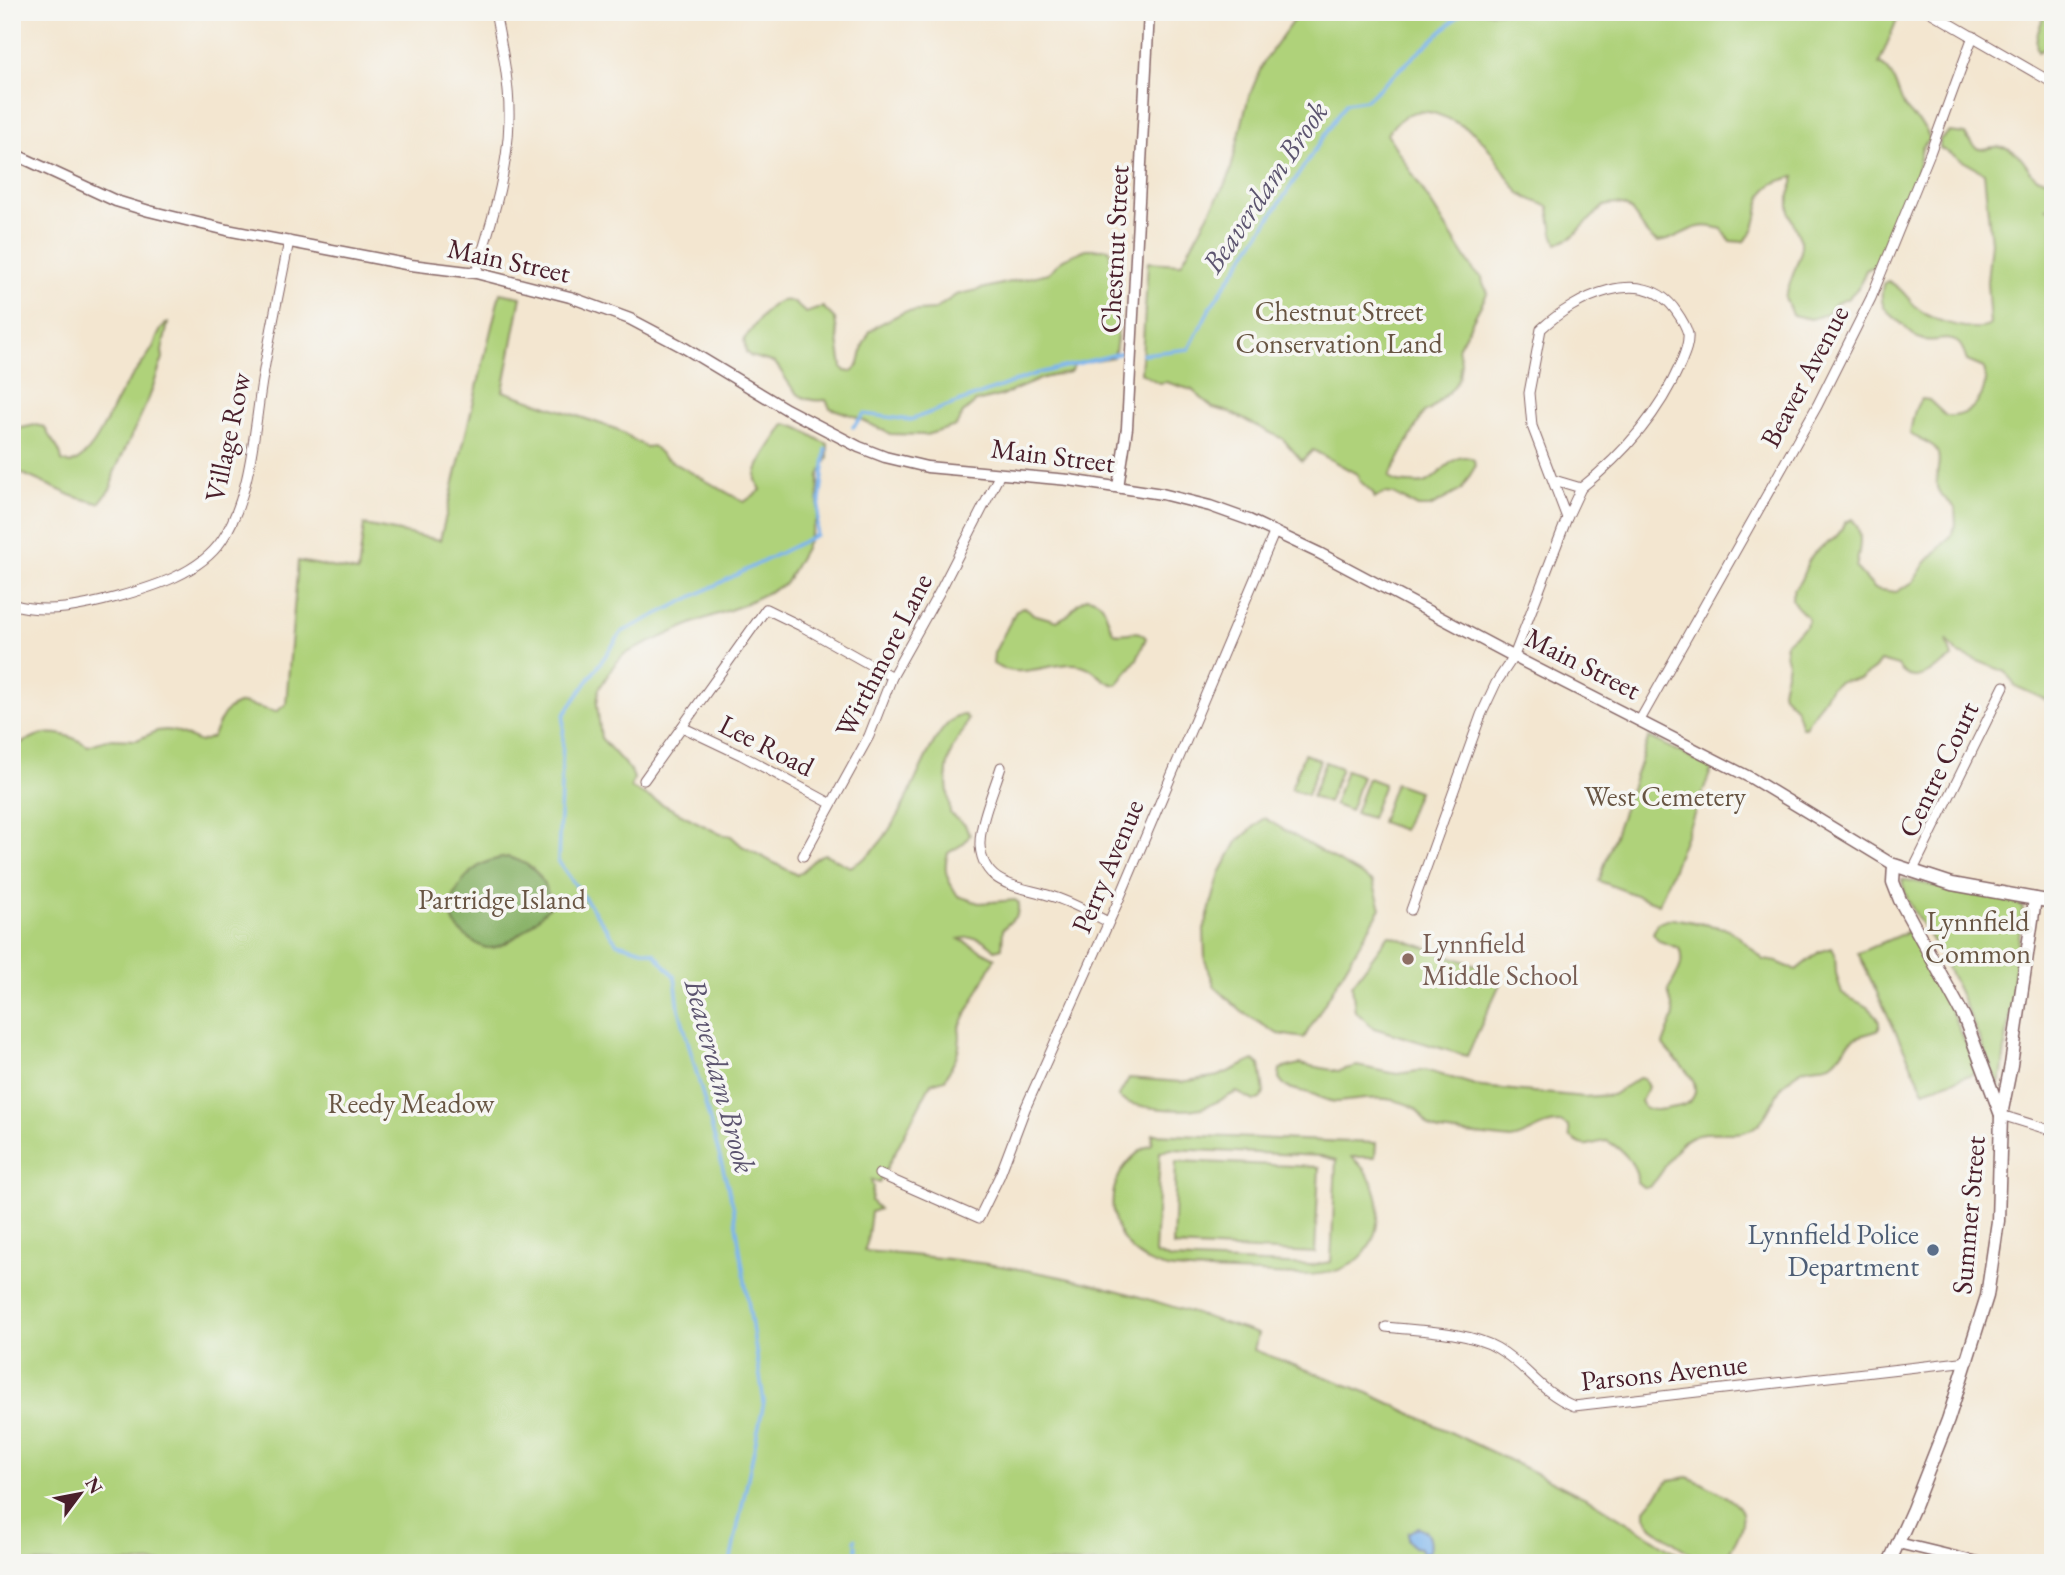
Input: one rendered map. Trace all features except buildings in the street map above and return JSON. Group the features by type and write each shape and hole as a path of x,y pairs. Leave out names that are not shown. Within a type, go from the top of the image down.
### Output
{"main road":[{"name":"Main Street","path":"1894,865 1952,884 2053,902"},
{"path":"1894,865 1893,881 1900,900 1964,1017 2001,1115"},
{"name":"Summer Street","path":"1889,1563 1940,1443 1969,1361 1987,1296 1997,1221 2001,1115 2035,900"}],"street":[{"path":"476,274 506,164 509,119 506,71 495,12"},
{"name":"Chestnut Street","path":"1118,487 1127,428 1149,12"},
{"path":"1930,12 2053,83"},
{"name":"Beaver Avenue","path":"1640,720 1817,406 1871,298 1930,153 1973,36"},
{"name":"Main Street","path":"12,153 116,201 227,230 435,270 476,274 570,297 630,319 683,347 786,410 873,452 928,467 1118,487 1210,506 1275,531 1751,778 1894,865"},
{"name":"Village Row","path":"12,604 48,608 92,604 134,592 169,580 200,562 222,541 239,508 289,241"},
{"path":"1411,910 1481,715 1496,683 1514,656 1581,488 1604,469 1644,428 1671,387 1687,349 1688,334 1682,320 1670,301 1651,290 1617,288 1587,298 1560,313 1541,329 1530,393 1532,426 1567,518"},
{"name":"Wirthmore Lane","path":"803,856 869,736 892,677 1000,474"},
{"path":"1553,480 1581,488"},
{"name":"Perry Avenue","path":"879,1174 979,1219 1275,531"},
{"path":"644,780 766,609 803,626 892,677"},
{"name":"Centre Court","path":"1912,872 2004,686"},
{"name":"Lee Road","path":"682,727 831,803"},
{"path":"1001,767 980,846 989,870 1010,886 1052,896 1108,922"},
{"path":"2001,1115 2053,1131"},
{"name":"Parsons Avenue","path":"1386,1327 1472,1338 1496,1347 1521,1366 1543,1389 1574,1406 1969,1361"},
{"path":"1898,1544 1981,1563"}],"green space":[{"name":"Chestnut Street Conservation Land","path":"1299,12 1900,12 1879,64 1889,71 1905,107 1925,129 1929,139 1922,148 1915,183 1881,263 1866,270 1859,287 1847,299 1834,304 1827,314 1811,319 1792,315 1785,297 1801,252 1801,241 1789,213 1789,195 1795,177 1778,181 1768,188 1762,196 1751,233 1743,242 1730,241 1722,229 1703,226 1658,242 1650,237 1631,210 1616,204 1604,206 1571,238 1557,244 1549,208 1521,194 1477,135 1437,114 1419,112 1402,118 1387,134 1474,271 1482,277 1488,292 1458,348 1461,362 1459,377 1453,388 1430,410 1424,412 1389,477 1399,482 1425,483 1461,457 1474,460 1475,467 1461,490 1430,507 1418,507 1393,494 1385,493 1374,498 1374,494 1360,481 1357,474 1313,450 1302,461 1283,439 1229,412 1213,408 1192,390 1166,382 1159,383 1141,373 1148,262 1181,264 1229,177 1248,99 1263,63"},
{"path":"2045,12 2053,12 2052,30 2047,45 2038,52 2037,37"},
{"path":"1950,132 1965,134 1975,147 1980,149 2000,147 2013,151 2035,176 2048,179 2053,185 2053,206 2047,208 2053,211 2053,703 2015,686 2006,672 1957,653 1947,640 1952,658 1924,675 1910,676 1898,666 1880,661 1860,679 1841,681 1831,687 1805,727 1802,727 1796,708 1783,695 1782,690 1788,663 1785,654 1786,642 1806,626 1808,619 1792,598 1811,556 1835,537 1844,523 1852,519 1860,536 1856,568 1875,589 1896,592 1913,582 1926,562 1951,536 1956,525 1955,508 1937,487 1938,453 1930,444 1910,434 1915,410 1922,399 1929,400 1946,416 1956,416 1971,408 1982,395 1984,368 1967,361 1957,342 1915,337 1885,309 1882,299 1883,284 1888,281 1935,319 1975,328 1990,325 1987,282 1991,242 1984,173 1940,148 1940,139"},
{"path":"1086,249 1109,249 1118,313 1117,341 1113,357 1075,364 1070,372 1043,378 1003,395 976,402 963,413 956,426 926,435 890,434 854,416 830,408 826,400 806,399 794,390 775,363 750,356 746,352 744,339 764,313 777,302 792,302 806,313 823,307 835,319 842,367 845,371 852,372 859,364 863,345 870,331 880,324 904,312 934,310 956,295 1048,273 1063,259"},
{"name":"Reedy Meadow","path":"500,293 521,297 503,391 616,429 646,447 653,446 664,457 744,502 761,490 756,480 758,467 785,424 828,444 828,458 819,475 818,515 805,548 785,584 738,607 698,621 624,654 599,689 597,704 601,738 631,771 634,778 631,788 720,834 731,836 742,846 797,875 825,854 850,867 873,850 894,823 938,736 955,718 965,715 968,719 952,750 947,775 950,813 965,825 970,835 963,844 948,853 947,876 958,896 979,903 1015,900 1019,903 1017,915 1003,929 1002,948 995,950 978,938 959,939 995,958 959,1028 959,1048 945,1079 931,1083 879,1183 871,1180 871,1201 879,1209 871,1212 864,1251 963,1261 1061,1277 1185,1310 1258,1334 1254,1350 1368,1393 1517,1464 1596,1503 1692,1563 12,1563 12,710 18,711 19,744 41,735 55,734 76,739 88,746 109,739 137,740 166,730 200,742 212,737 222,716 235,705 242,703 276,712 286,704 298,561 358,572 364,525 440,540"},
{"path":"166,323 163,358 149,398 114,473 111,488 99,503 75,497 12,469 12,430 35,425 45,427 62,461 70,464 87,452"},
{"path":"1087,597 1103,606 1114,633 1136,632 1146,638 1137,659 1117,685 1105,681 1081,665 1064,664 1013,671 993,664 994,653 1016,611 1022,607 1033,614 1057,621 1068,615"},
{"name":"West Cemetery","path":"1649,737 1712,768 1659,904 1599,881"},
{"path":"1304,754 1320,760 1307,795 1291,789"},
{"path":"1325,762 1341,768 1328,803 1312,797"},
{"path":"1346,770 1362,776 1350,811 1334,805"},
{"path":"1368,778 1384,784 1371,818 1355,813"},
{"path":"1395,783 1418,791 1403,830 1381,822"},
{"path":"1264,818 1373,882 1381,908 1304,1038 1278,1034 1242,1012 1215,987 1205,960 1204,930 1220,873 1237,842"},
{"name":"Partridge Island","path":"508,857 532,868 546,887 551,904 532,924 506,943 485,948 457,928 452,911 455,893 472,871 489,861"},
{"name":"Lynnfield Common","path":"1902,879 2014,902 2023,907 2002,1073 1998,1085 1963,1000 1907,898"},
{"path":"1673,918 1724,928 1738,936 1764,960 1796,970 1819,952 1832,948 1842,994 1873,1011 1877,1016 1879,1030 1854,1039 1830,1064 1808,1068 1793,1076 1783,1085 1764,1118 1753,1128 1738,1133 1705,1133 1690,1137 1678,1147 1649,1187 1643,1187 1637,1182 1632,1164 1618,1148 1607,1141 1581,1144 1570,1137 1569,1127 1562,1123 1547,1125 1511,1139 1439,1131 1428,1125 1414,1108 1403,1103 1380,1099 1331,1101 1290,1088 1279,1078 1280,1069 1299,1064 1338,1071 1357,1066 1397,1074 1425,1070 1482,1087 1584,1097 1612,1095 1639,1078 1644,1079 1648,1087 1641,1101 1644,1107 1656,1110 1685,1105 1695,1093 1695,1086 1692,1078 1663,1045 1674,1015 1668,990 1679,970 1681,954 1679,948 1659,941 1653,933 1658,923"},
{"path":"1909,931 1946,1000 1978,1072 1924,1091 1858,953"},
{"path":"1389,935 1496,972 1500,984 1467,1056 1374,1028 1355,1011 1352,985"},
{"path":"1254,1060 1260,1065 1264,1093 1260,1099 1254,1101 1237,1092 1201,1108 1170,1109 1145,1107 1118,1097 1129,1078 1181,1082 1219,1076"},
{"path":"1153,1134 1376,1143 1375,1157 1352,1157 1369,1177 1376,1192 1378,1218 1373,1239 1363,1255 1350,1265 1316,1274 1173,1269 1150,1262 1132,1250 1120,1233 1113,1214 1113,1195 1119,1175 1132,1158 1152,1144","holes":["1171,1149 1321,1156 1336,1160 1331,1262 1311,1265 1172,1259 1155,1254 1160,1152"]},
{"path":"1176,1161 1319,1167 1315,1253 1173,1246"},
{"path":"1688,1477 1727,1497 1742,1513 1739,1533 1721,1563 1707,1563 1677,1545 1652,1527 1645,1516 1645,1509 1669,1480"}],"water":[{"path":"1418,1527 1425,1531 1428,1537 1429,1552 1422,1553 1420,1548 1414,1547 1408,1540 1408,1533"}],"waterway":[{"name":"Beaverdam Brook","path":"1143,354 1189,349 1210,308 1346,103 1366,100 1463,12"},
{"name":"Beaverdam Brook","path":"853,427 864,414 910,420 1035,374 1121,353"},
{"name":"Beaverdam Brook","path":"730,1563 764,1402 733,1205 679,1009 675,977 654,953 617,943 558,861 564,715 622,632 816,535 826,449"}],"place":[{"name":"Lynnfield Middle School","path":"1408,959"},
{"name":"Lynnfield Police Department","path":"1933,1250"}]}
